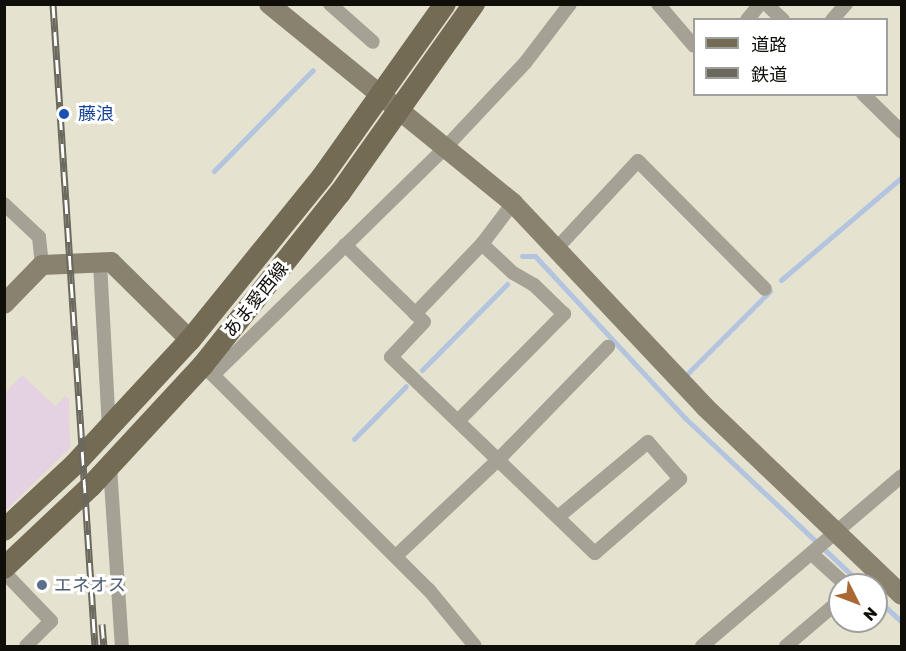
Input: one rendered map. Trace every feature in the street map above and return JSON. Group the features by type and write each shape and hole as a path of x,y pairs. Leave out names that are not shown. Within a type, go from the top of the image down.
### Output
{"main road":[{"name":"あま愛西線","path":"4,530 109,427 190,340 322,177 379,92 445,4"},
{"name":"あま愛西線","path":"4,570 208,370 326,212 474,4"}],"street":[{"path":"269,4 513,203 558,247 676,378 834,537 902,595"},
{"path":"330,4 373,42"},
{"path":"476,646 429,590 396,556 208,370 345,245 446,147 525,63 570,4"},
{"path":"658,4 693,45"},
{"path":"749,18 760,4"},
{"path":"766,4 781,18"},
{"path":"834,18 846,4"},
{"path":"865,96 902,132"},
{"path":"558,247 638,161 765,289"},
{"path":"415,314 482,244 513,203"},
{"path":"4,204 39,237 42,265"},
{"path":"458,421 564,314 534,285 513,273 482,244"},
{"path":"345,245 424,322 391,357 595,553 680,479 648,442 558,517"},
{"path":"4,304 42,265 111,262 190,340"},
{"path":"100,263 109,427"},
{"path":"396,556 498,460 608,347"},
{"path":"110,467 122,646"},
{"path":"702,646 834,537 902,476"},
{"path":"815,553 834,573"},
{"path":"4,570 51,621 26,646"},
{"path":"786,646 828,610"}],"shaded area":[{"path":"22,375 55,406 65,396 69,399 70,448 5,511 5,393"}],"waterway":[{"path":"214,171 313,70"},
{"path":"781,280 902,177"},
{"path":"522,256 535,256 685,418 849,573"},
{"path":"422,370 507,284"},
{"path":"688,373 770,291"},
{"path":"354,439 406,386"},
{"path":"888,609 902,622"}],"railway":[{"path":"53,4 95,646"},
{"path":"102,624 104,646"}],"place":[{"name":"藤浪","path":"64,114"},
{"name":"エネオス","path":"42,585"}]}
